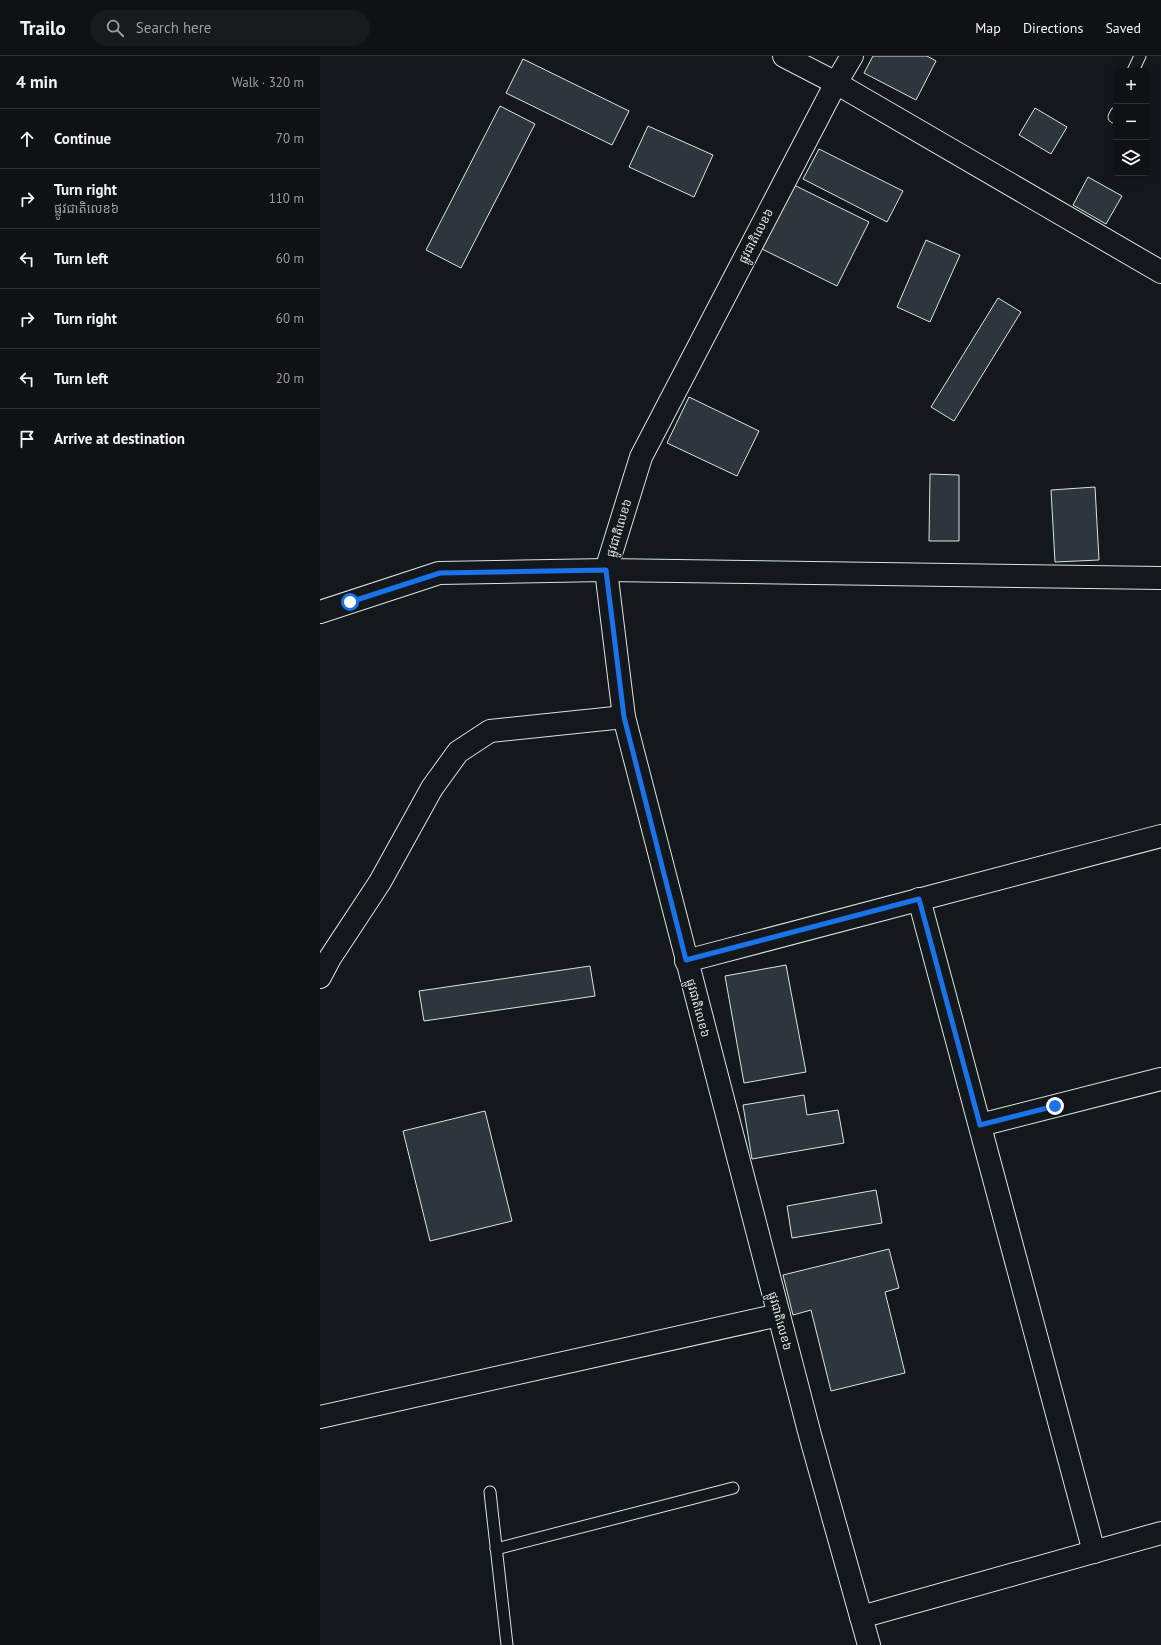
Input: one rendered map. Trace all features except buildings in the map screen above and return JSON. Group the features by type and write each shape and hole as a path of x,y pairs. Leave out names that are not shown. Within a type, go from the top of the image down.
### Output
{"street":[{"path":"784,56 836,83 1161,272"},
{"name":"ផ្លូវជាតិលេខ៦","path":"852,56 836,83 641,457 606,570 624,717 810,1435 868,1645"},
{"path":"320,612 440,573 606,570 1161,578"},
{"path":"320,977 330,958 380,882 432,788 458,752 490,731 624,717"},
{"path":"686,960 1161,836"},
{"path":"919,899 1094,1552"},
{"path":"980,1125 1161,1079"},
{"path":"320,1417 779,1315"},
{"path":"861,1617 1161,1533"}],"lane":[{"path":"1134,68 1140,56"},
{"path":"496,1549 733,1488"},
{"path":"490,1492 507,1645"}],"route":[{"path":"350,602 440,573 606,570 624,717 686,960 919,899 980,1125 1055,1106"}]}
